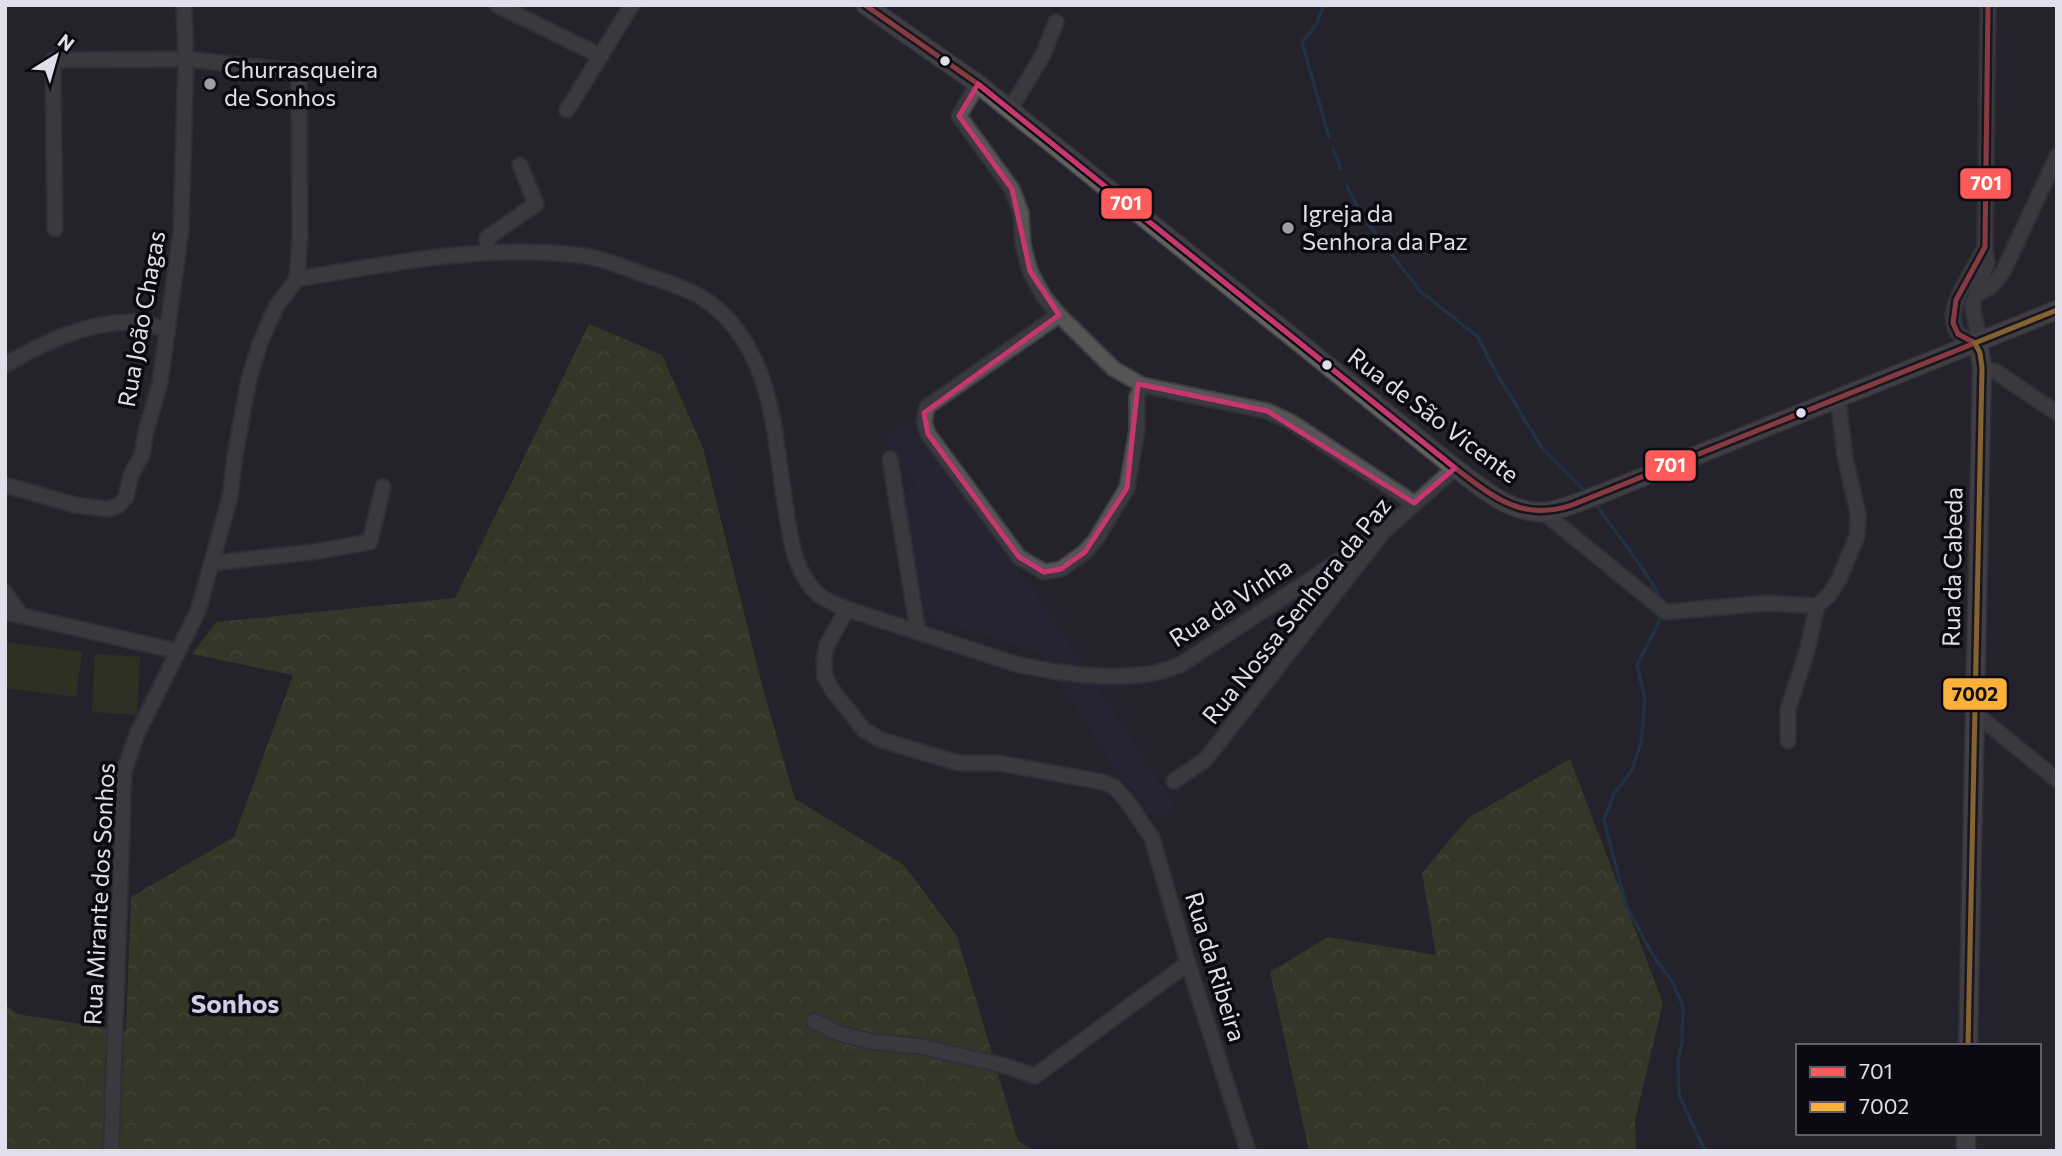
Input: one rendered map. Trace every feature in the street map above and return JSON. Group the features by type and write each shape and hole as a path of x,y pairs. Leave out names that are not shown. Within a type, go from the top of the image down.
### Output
{"main road":[{"name":"Rua de São Vicente","path":"871,7 978,84 1455,468 1502,502 1522,509 1543,512 1603,493 2057,310"},
{"name":"Rua da Cabeda","path":"1968,1044 1982,368 1980,353 1975,343"}],"street":[{"name":"Rua João Chagas","path":"5,485 75,505 97,508 108,509 119,505 127,497 131,475 142,455 160,383 181,230 186,59 184,5"},
{"path":"496,5 601,55"},
{"path":"567,110 632,5"},
{"path":"1985,247 1976,268 1956,300 1953,314 1953,323 1958,334 1975,343 1977,328 1972,306 1987,263 1987,5"},
{"path":"1010,110 1042,55 1056,22"},
{"path":"55,229 53,60 186,59 295,71 299,76 300,237 297,279 409,261 488,252 578,255 632,270 699,295 720,311 743,338 757,367 770,403 790,534 801,573 819,596 847,609"},
{"path":"978,84 959,116 1012,189 1021,213 1023,245 1030,271 1044,297 1059,315 1114,369 1142,385 1266,411 1291,422 1414,503"},
{"path":"1977,293 1986,291 2004,270 2057,156"},
{"path":"488,252 487,238 536,204 520,165"},
{"name":"Rua Mirante dos Sonhos","path":"111,1151 124,772 137,734 198,611 230,497 249,379 260,343 276,307 297,279"},
{"path":"1059,315 927,407 925,413 928,434 1019,557 1044,572 1061,569 1085,552 1096,539 1127,488 1137,430 1137,397 1142,385"},
{"path":"5,365 37,347 75,331 100,325 136,322 166,329"},
{"path":"1982,368 1996,372 2057,413"},
{"path":"1788,741 1788,709 1807,651 1816,606 1830,594 1840,577 1857,536 1858,514 1845,457 1838,398"},
{"path":"890,459 918,632"},
{"name":"Rua Nossa Senhora da Paz","path":"1174,781 1205,761 1384,531 1455,468"},
{"path":"212,563 313,552 370,542 383,487"},
{"path":"1543,512 1667,612 1767,604 1816,606"},
{"name":"Rua da Vinha","path":"847,609 1016,664 1100,675 1149,674 1180,665 1384,531"},
{"path":"5,592 21,616"},
{"name":"Rua da Ribeira","path":"847,609 827,645 825,677 864,730 881,740 959,763 998,763 1103,782 1114,787 1127,801 1152,838 1188,963 1248,1151"},
{"path":"5,612 177,651"},
{"path":"1976,714 2057,780"},
{"path":"814,1021 838,1033 874,1042 919,1046 1006,1066 1035,1076 1188,963"}],"highlighted area":[{"path":"978,84 1455,468 1414,503 1267,411 1138,384 1127,488 1085,552 1061,569 1044,572 1019,557 928,434 924,413 1059,315 1030,271 1012,189 959,116"}],"shaded area":[{"path":"906,419 1048,611 1175,807 1154,821 1141,799 1119,774 1039,652 955,626 939,626 925,611 902,496 916,484 882,439"}],"green space":[{"path":"589,324 662,355 703,448 763,689 795,799 904,865 957,936 1018,1141 1033,1151 5,1151 5,1004 17,1014 126,1031 131,897 234,837 293,675 192,654 216,622 455,598"},
{"path":"5,642 82,652 76,697 5,688"},
{"path":"95,654 140,657 137,715 92,712"},
{"path":"1570,759 1663,1003 1635,1120 1636,1151 1309,1151 1270,972 1328,937 1436,955 1422,873 1468,818"}],"waterway":[{"path":"1324,5 1316,25 1302,42 1329,137"},
{"path":"1333,149 1341,169"},
{"path":"1347,186 1362,216 1420,291 1478,337 1494,369 1542,448 1586,492"},
{"path":"1595,503 1645,572 1661,599"},
{"path":"1662,616 1637,665 1645,699 1641,743 1632,770 1614,794 1604,820 1626,905 1654,957 1671,980 1683,1006 1682,1042 1678,1060 1679,1095 1705,1151"}],"transit line":[{"name":"701","path":"865,5 978,84 1455,468 1509,504 1538,510 1572,505 1975,343"},
{"name":"701","path":"1975,343 1958,334 1953,323 1956,300 1985,247 1988,5"},
{"name":"7002","path":"1975,343 2057,310"},
{"name":"7002","path":"1968,1044 1982,368 1980,353 1975,343"}],"place":[{"name":"Churrasqueira de Sonhos","path":"210,84"},
{"name":"Igreja da Senhora da Paz","path":"1288,228"}],"district":[{"name":"Sonhos","path":"235,1004"}]}
